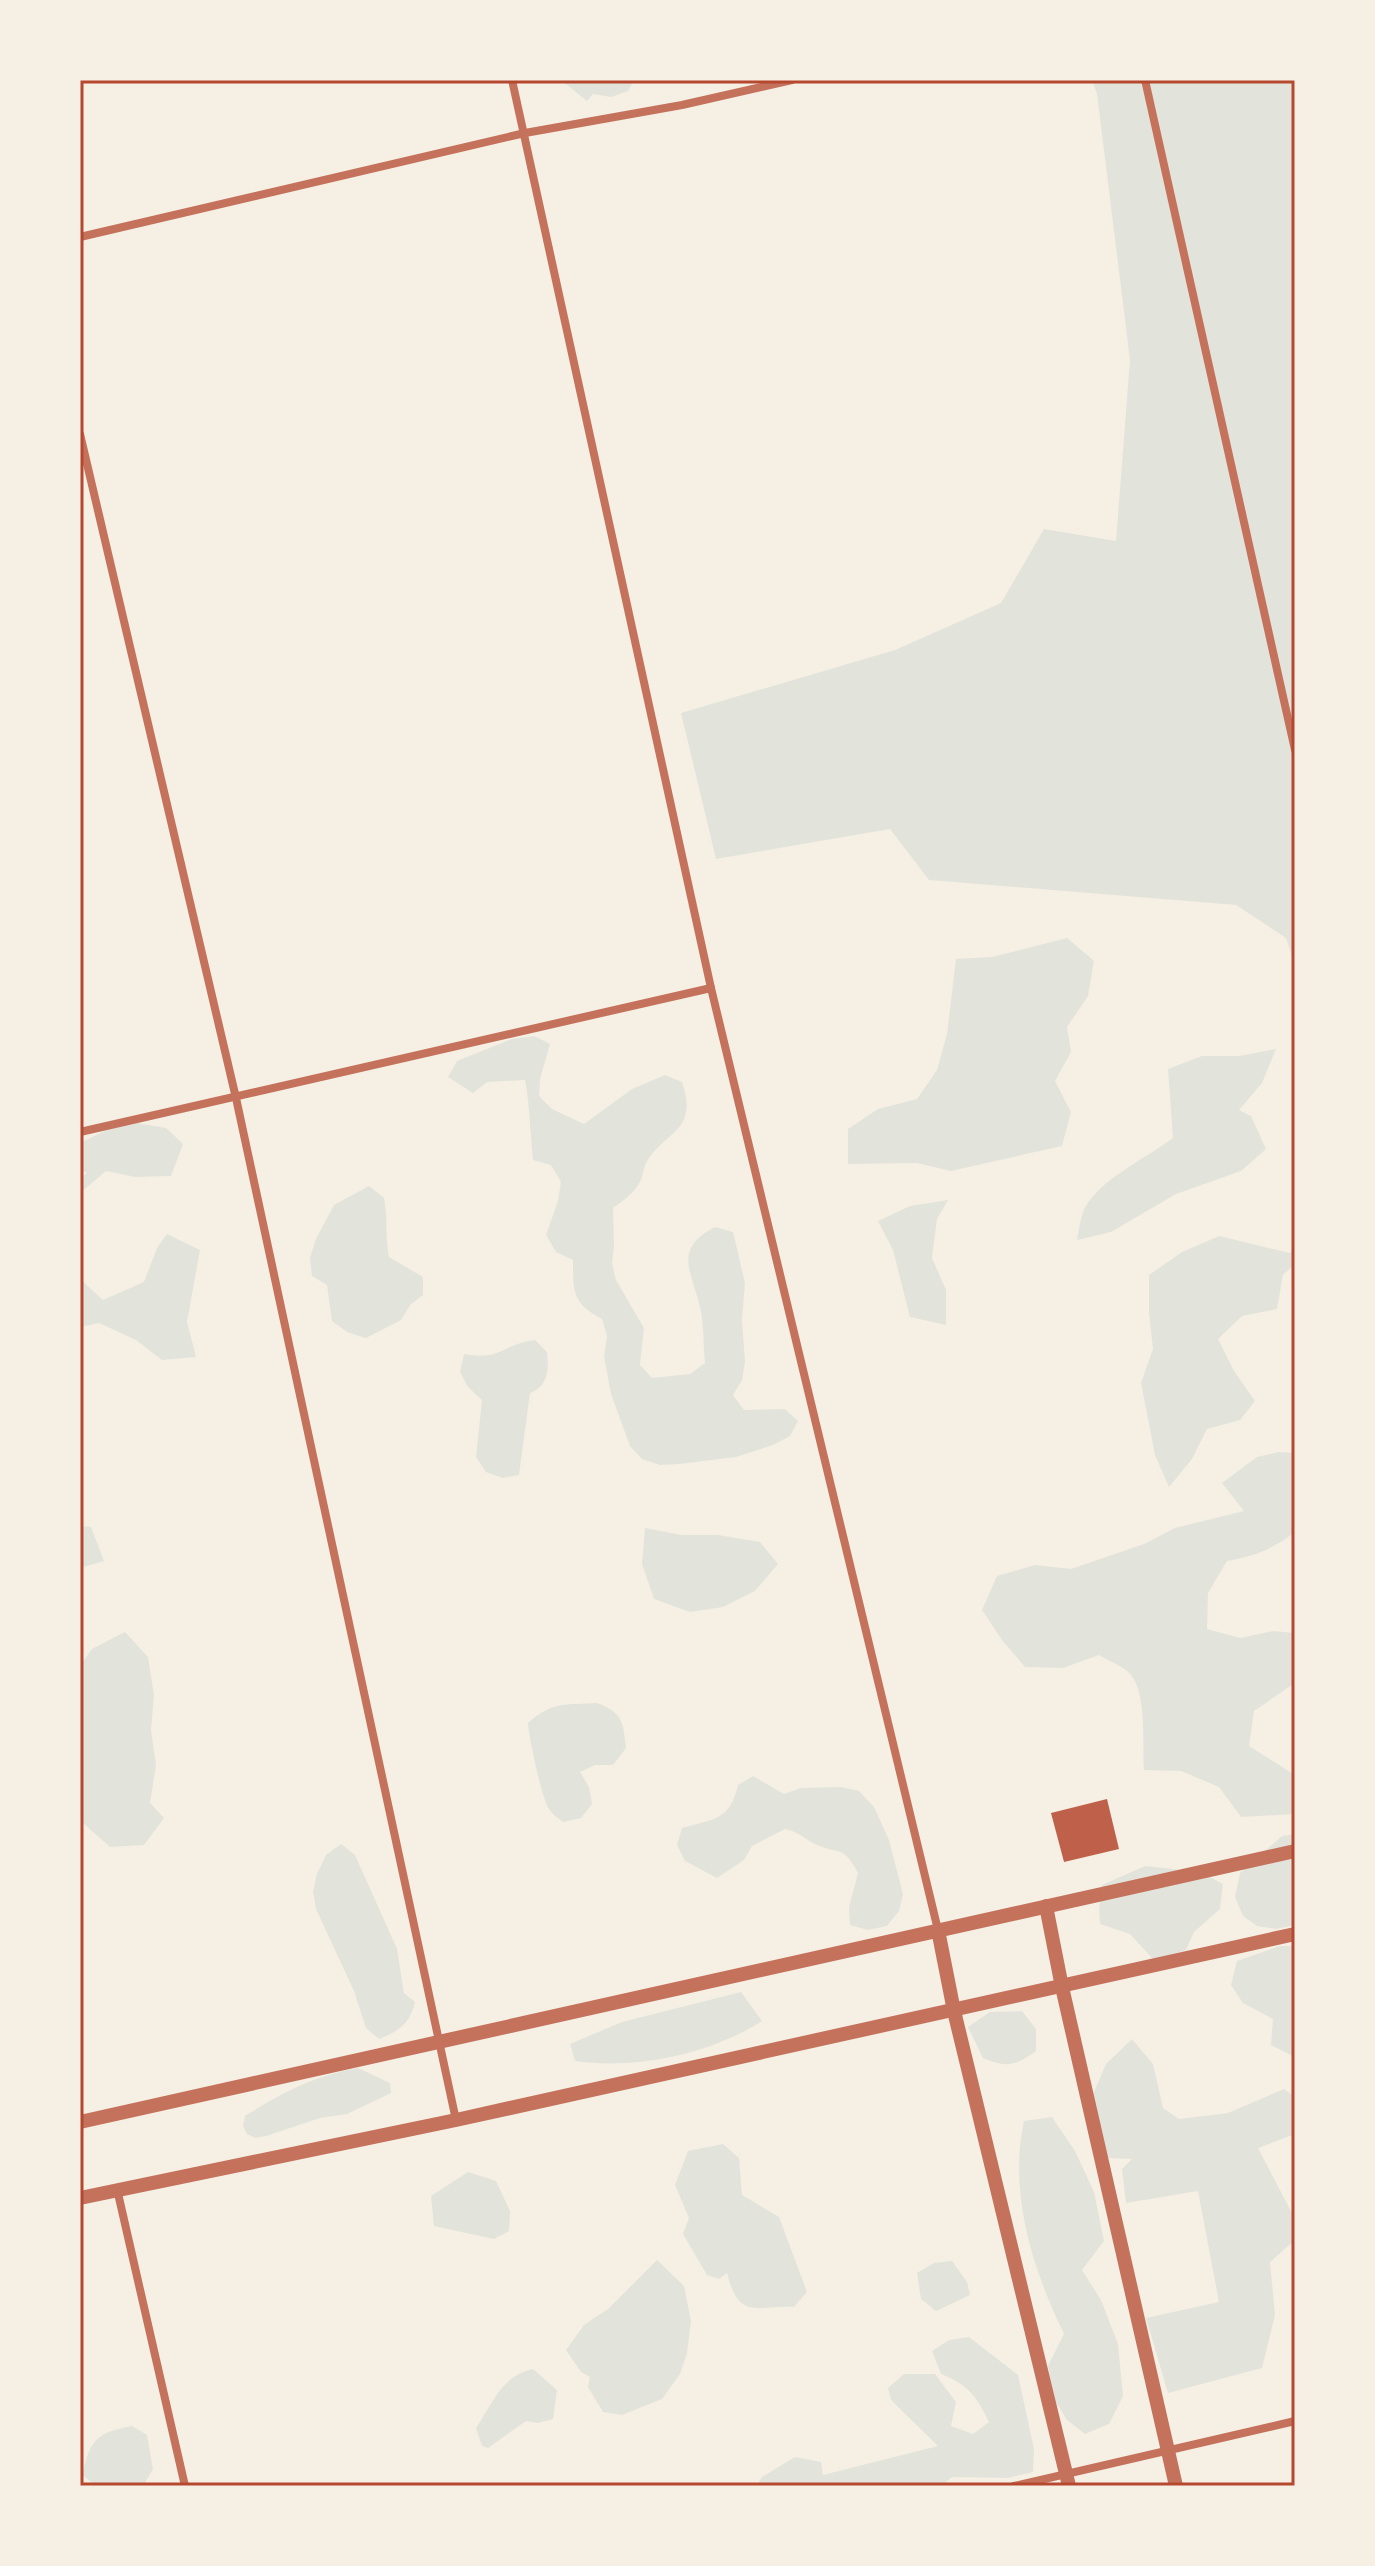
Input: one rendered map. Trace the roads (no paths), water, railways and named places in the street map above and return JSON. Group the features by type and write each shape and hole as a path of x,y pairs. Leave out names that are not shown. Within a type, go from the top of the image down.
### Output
{"street":[{"path":"512,80 711,988 1067,2480"},
{"path":"80,237 525,133 682,105 792,80"},
{"path":"1145,80 1295,750"},
{"path":"80,434 236,1098 456,2120"},
{"path":"80,1132 711,988"},
{"path":"80,2122 1295,1851"},
{"path":"1046,1906 1176,2486"},
{"path":"80,2198 456,2120 1295,1934"},
{"path":"117,2189 185,2486"},
{"path":"1014,2486 1067,2480 1168,2451 1295,2421"}]}
